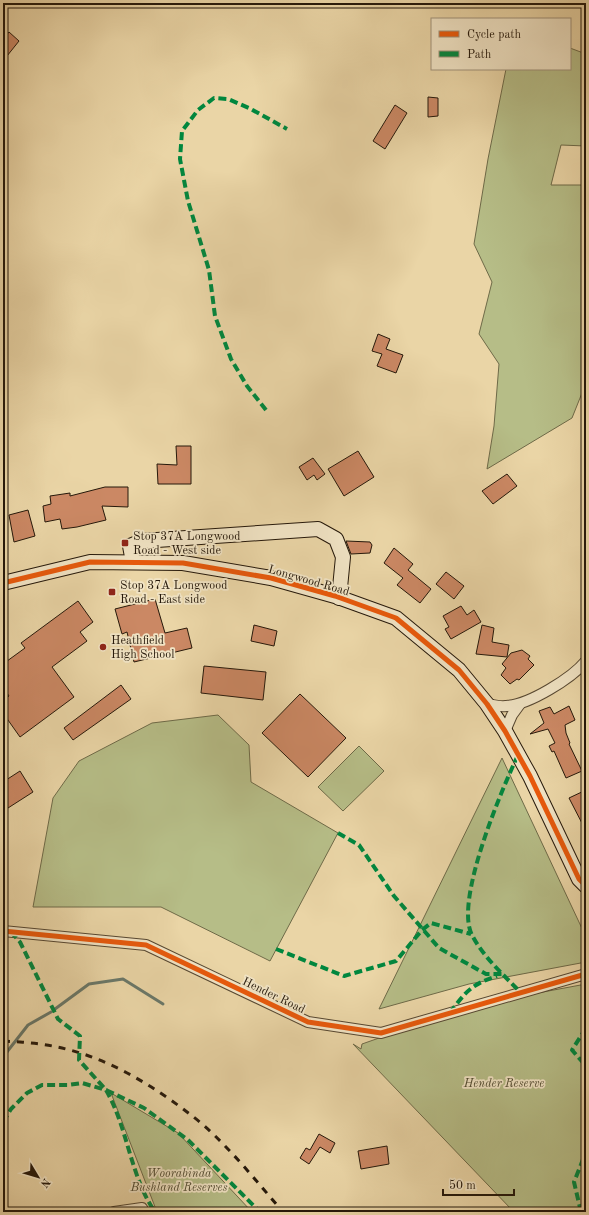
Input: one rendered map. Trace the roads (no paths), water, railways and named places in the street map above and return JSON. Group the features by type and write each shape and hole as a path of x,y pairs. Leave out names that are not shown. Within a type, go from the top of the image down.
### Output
{"street":[{"path":"133,562 130,546 142,541 318,529 336,539 343,557 339,598"},
{"name":"Longwood Road","path":"3,583 90,562 190,564 271,578 339,598 396,618 459,670 487,704 505,731 530,776 579,879 586,886"},
{"path":"487,704 505,706 520,704 562,682 586,660"},
{"path":"505,731 520,704"},
{"name":"Hender Road","path":"3,931 146,945 308,1022 380,1033 586,974"},
{"path":"114,1212 143,1210"}],"waterway":[{"path":"55,1009 89,984 123,979 163,1004"},
{"path":"3,1057 28,1025 51,1012"}],"railway":[{"path":"3,1041 44,1045 76,1052 111,1065 145,1083 191,1115 215,1136 239,1161 283,1212"}],"place":[{"name":"Stop 37A Longwood Road - West side","path":"125,543"},
{"name":"Stop 37A Longwood Road - East side","path":"112,592"},
{"name":"Heathfield High School","path":"103,647"}],"park label":[{"name":"Hender Reserve","path":"504,1083"},
{"name":"Woorabinda Bushland Reserves","path":"179,1180"}]}
